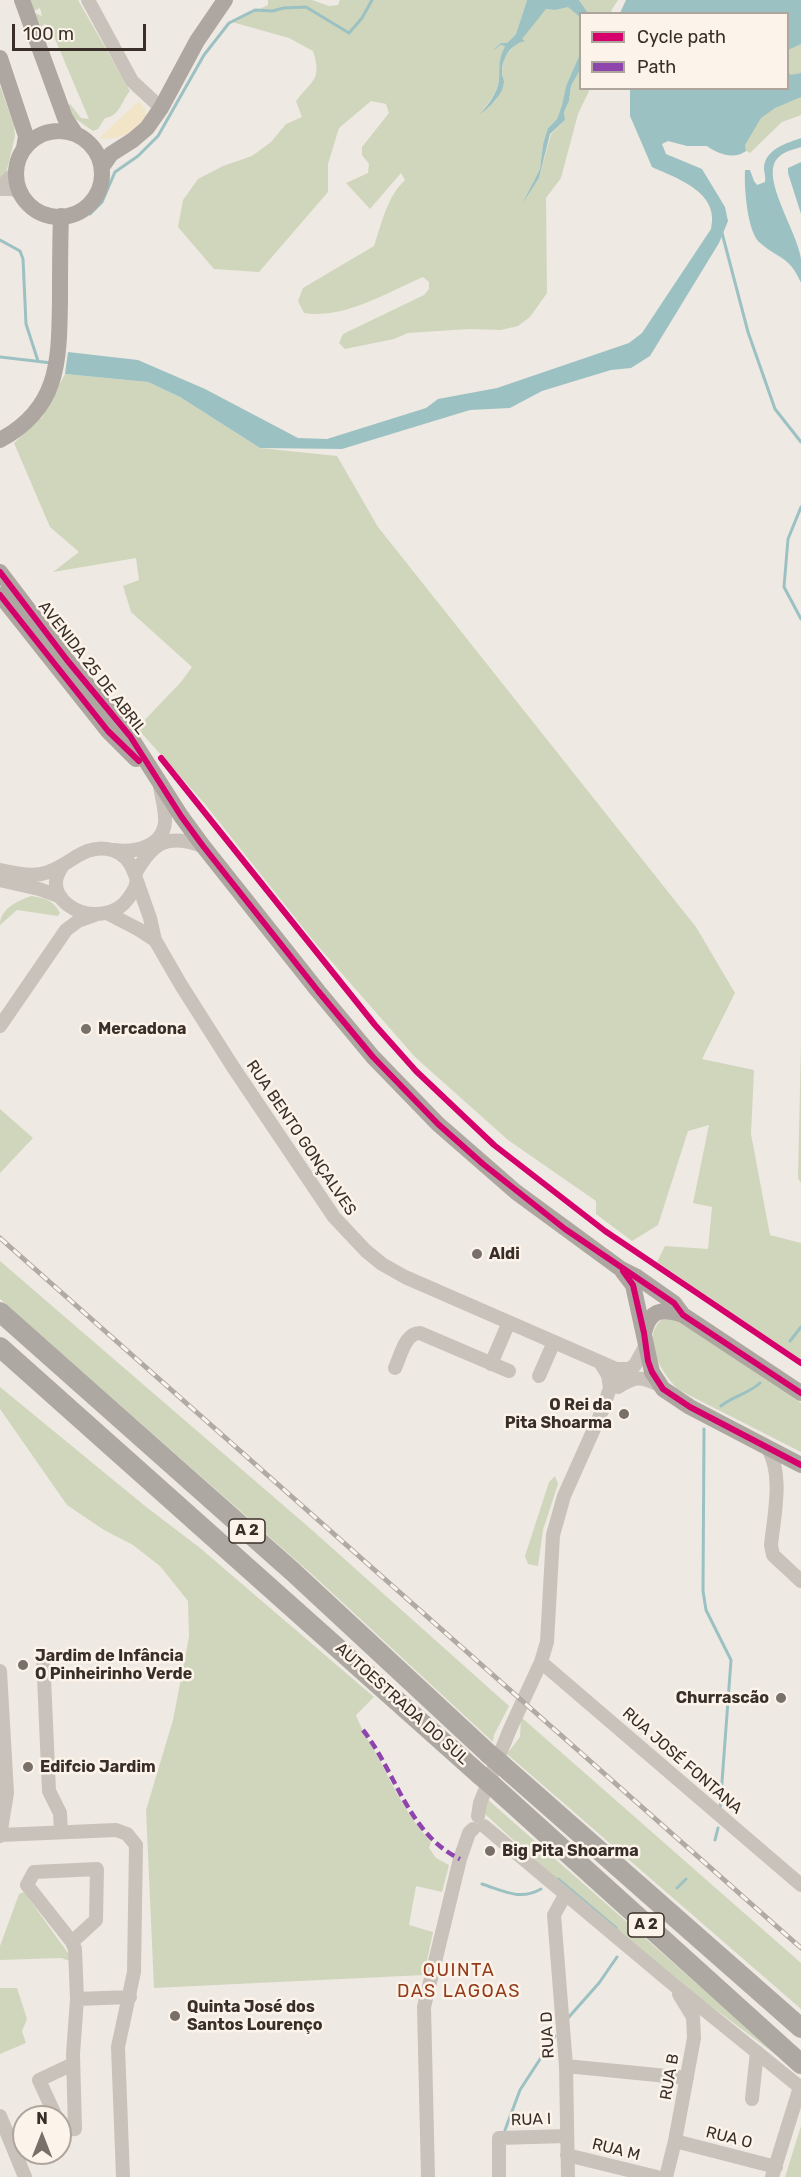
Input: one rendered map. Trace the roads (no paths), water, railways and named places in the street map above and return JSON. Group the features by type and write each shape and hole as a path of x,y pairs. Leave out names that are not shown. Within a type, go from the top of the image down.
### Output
{"highway":[{"name":"AUTOESTRADA DO SUL","path":"0,1312 293,1572 496,1759 801,2028"},
{"name":"AUTOESTRADA DO SUL","path":"0,1347 801,2064"}],"main road":[{"path":"0,58 26,136 16,172 21,192 27,202 48,215 75,214 97,195 102,181 102,167 97,153 65,118 22,0"},
{"path":"102,167 111,154 147,128 161,108 197,41 225,0"},
{"path":"24,148 34,138 47,132 61,130 118,148"},
{"path":"0,440 20,427 36,411 45,398 55,375 59,346 61,216"},
{"name":"AVENIDA 25 DE ABRIL","path":"0,572 67,660 130,736 203,846 324,999 405,1091 438,1124 516,1192 621,1269 637,1277 674,1304 683,1315 801,1394"},
{"name":"AVENIDA 25 DE ABRIL","path":"0,596 108,731 160,783"},
{"name":"AVENIDA 25 DE ABRIL","path":"621,1269 633,1285 652,1372 659,1385"},
{"path":"645,1340 647,1321 660,1311 669,1310 683,1315"},
{"path":"659,1385 669,1395 801,1466"}],"street":[{"path":"88,0 132,81 161,108"},
{"path":"0,188 16,172"},
{"path":"0,188 21,192"},
{"path":"0,870 20,874 40,874 63,865 87,850 98,848 124,852 142,849 162,833 165,824 160,783"},
{"path":"0,1026 66,930 78,921 119,908 128,899 135,890 136,878 148,855 167,841 186,839 203,846"},
{"path":"112,850 124,856 136,878"},
{"path":"63,865 56,880 69,917 66,930"},
{"name":"RUA BENTO GONÇALVES","path":"136,878 155,940 233,1067 347,1233 382,1264 405,1277 616,1369 629,1369"},
{"path":"0,880 39,889 89,914 103,913"},
{"name":"RUA BENTO GONÇALVES","path":"103,913 138,929 155,940"},
{"path":"491,1364 509,1322"},
{"path":"395,1368 408,1337 414,1332 424,1334 509,1371"},
{"path":"428,2177 424,2007 460,1859 469,1833 479,1824 480,1803 541,1662 547,1642 553,1535 564,1496 610,1388 616,1379 635,1365 645,1340"},
{"path":"539,1376 554,1342"},
{"path":"600,1362 608,1374 610,1388"},
{"path":"602,1411 619,1386 634,1377 659,1385"},
{"path":"767,1447 774,1461 776,1484 771,1545 773,1555 801,1581"},
{"path":"776,1484 784,1471 792,1466 801,1466"},
{"path":"42,1655 49,1791 60,1813 61,1832"},
{"name":"RUA JOSÉ FONTANA","path":"541,1662 801,1885"},
{"path":"0,1676 7,1793 0,1836 121,1831 127,1834 136,1845 134,1972 118,2047 123,2177"},
{"path":"479,1824 801,2088 774,2172"},
{"path":"72,1942 96,1920 97,1869 34,1872 27,1885 75,1949 77,1999 73,2064 75,2129 72,2129"},
{"name":"RUA D","path":"565,1895 554,1915 566,2066 568,2177"},
{"name":"RUA B","path":"666,2177 694,2038 693,2017 675,1986"},
{"path":"77,1999 130,1996"},
{"path":"752,2099 757,2052"},
{"path":"50,2105 39,2080 73,2064"},
{"path":"566,2066 687,2078"},
{"path":"0,2116 25,2177"},
{"name":"RUA I","path":"499,2177 499,2138 567,2136"},
{"name":"RUA O","path":"675,2141 774,2172"},
{"name":"RUA M","path":"567,2155 657,2177"}],"water":[{"path":"527,0 579,0 587,12 579,12 579,16 568,7 555,10 546,9 522,39 525,41 508,52 502,67 504,82 501,92 479,115 496,90 500,59 505,46 501,45 492,51 501,43 507,43 516,34"},
{"path":"626,0 801,0 801,44 789,50 789,12 620,12"},
{"path":"579,56 579,72 571,86 569,101 564,112 565,120 550,134 539,178 522,204 540,169 543,144 548,128 557,119 566,86"},
{"path":"789,73 791,75 801,73 801,97 775,108 761,118 745,145 746,151 741,154 726,155 707,146 687,146 668,141 662,144 666,154 702,169 725,207 728,221 719,243 650,356 631,368 611,370 542,391 510,408 470,410 342,449 260,448 180,397 148,382 65,374 68,352 138,360 205,389 298,438 327,439 426,408 438,399 497,388 629,343 642,333 711,229 712,216 709,205 695,189 652,167 630,116 630,90 789,90"},
{"path":"801,138 801,147 778,157 774,164 773,174 778,198 799,249 801,283 788,262 766,248 755,236 747,208 745,170 750,170 757,185 765,182 765,161 772,151"},
{"path":"801,162 801,214 788,168"}],"waterway":[{"path":"90,214 102,202 115,172 138,156 158,136 204,55 229,23 255,10 272,11 306,7 349,33 362,18 372,0"},
{"path":"722,233 748,332 775,409 801,442"},
{"path":"0,240 20,251 23,259 26,324 38,361"},
{"path":"0,357 52,363"},
{"path":"801,507 788,539 784,587 801,619"},
{"path":"790,1341 801,1327"},
{"path":"721,1406 760,1383"},
{"path":"704,1429 703,1591 706,1610 731,1660 720,1809"},
{"path":"715,1840 718,1828"},
{"path":"556,1880 558,1879 616,1928"},
{"path":"677,1888 686,1879"},
{"path":"482,1884 519,1895 541,1889"},
{"path":"568,2018 599,1983 617,1957"},
{"path":"505,2130 520,2090 555,2036"}],"railway":[{"path":"0,1238 801,1948"}],"place":[{"name":"Mercadona","path":"86,1029"},
{"name":"Aldi","path":"477,1254"},
{"name":"O Rei da Pita Shoarma","path":"624,1414"},
{"name":"Jardim de Infância O Pinheirinho Verde","path":"23,1665"},
{"name":"Churrascão","path":"781,1698"},
{"name":"Edifcio Jardim","path":"28,1767"},
{"name":"Big Pita Shoarma","path":"490,1851"},
{"name":"Quinta José dos Santos Lourenço","path":"175,2016"}],"district":[{"name":"QUINTA DAS LAGOAS","path":"459,1981"}]}
